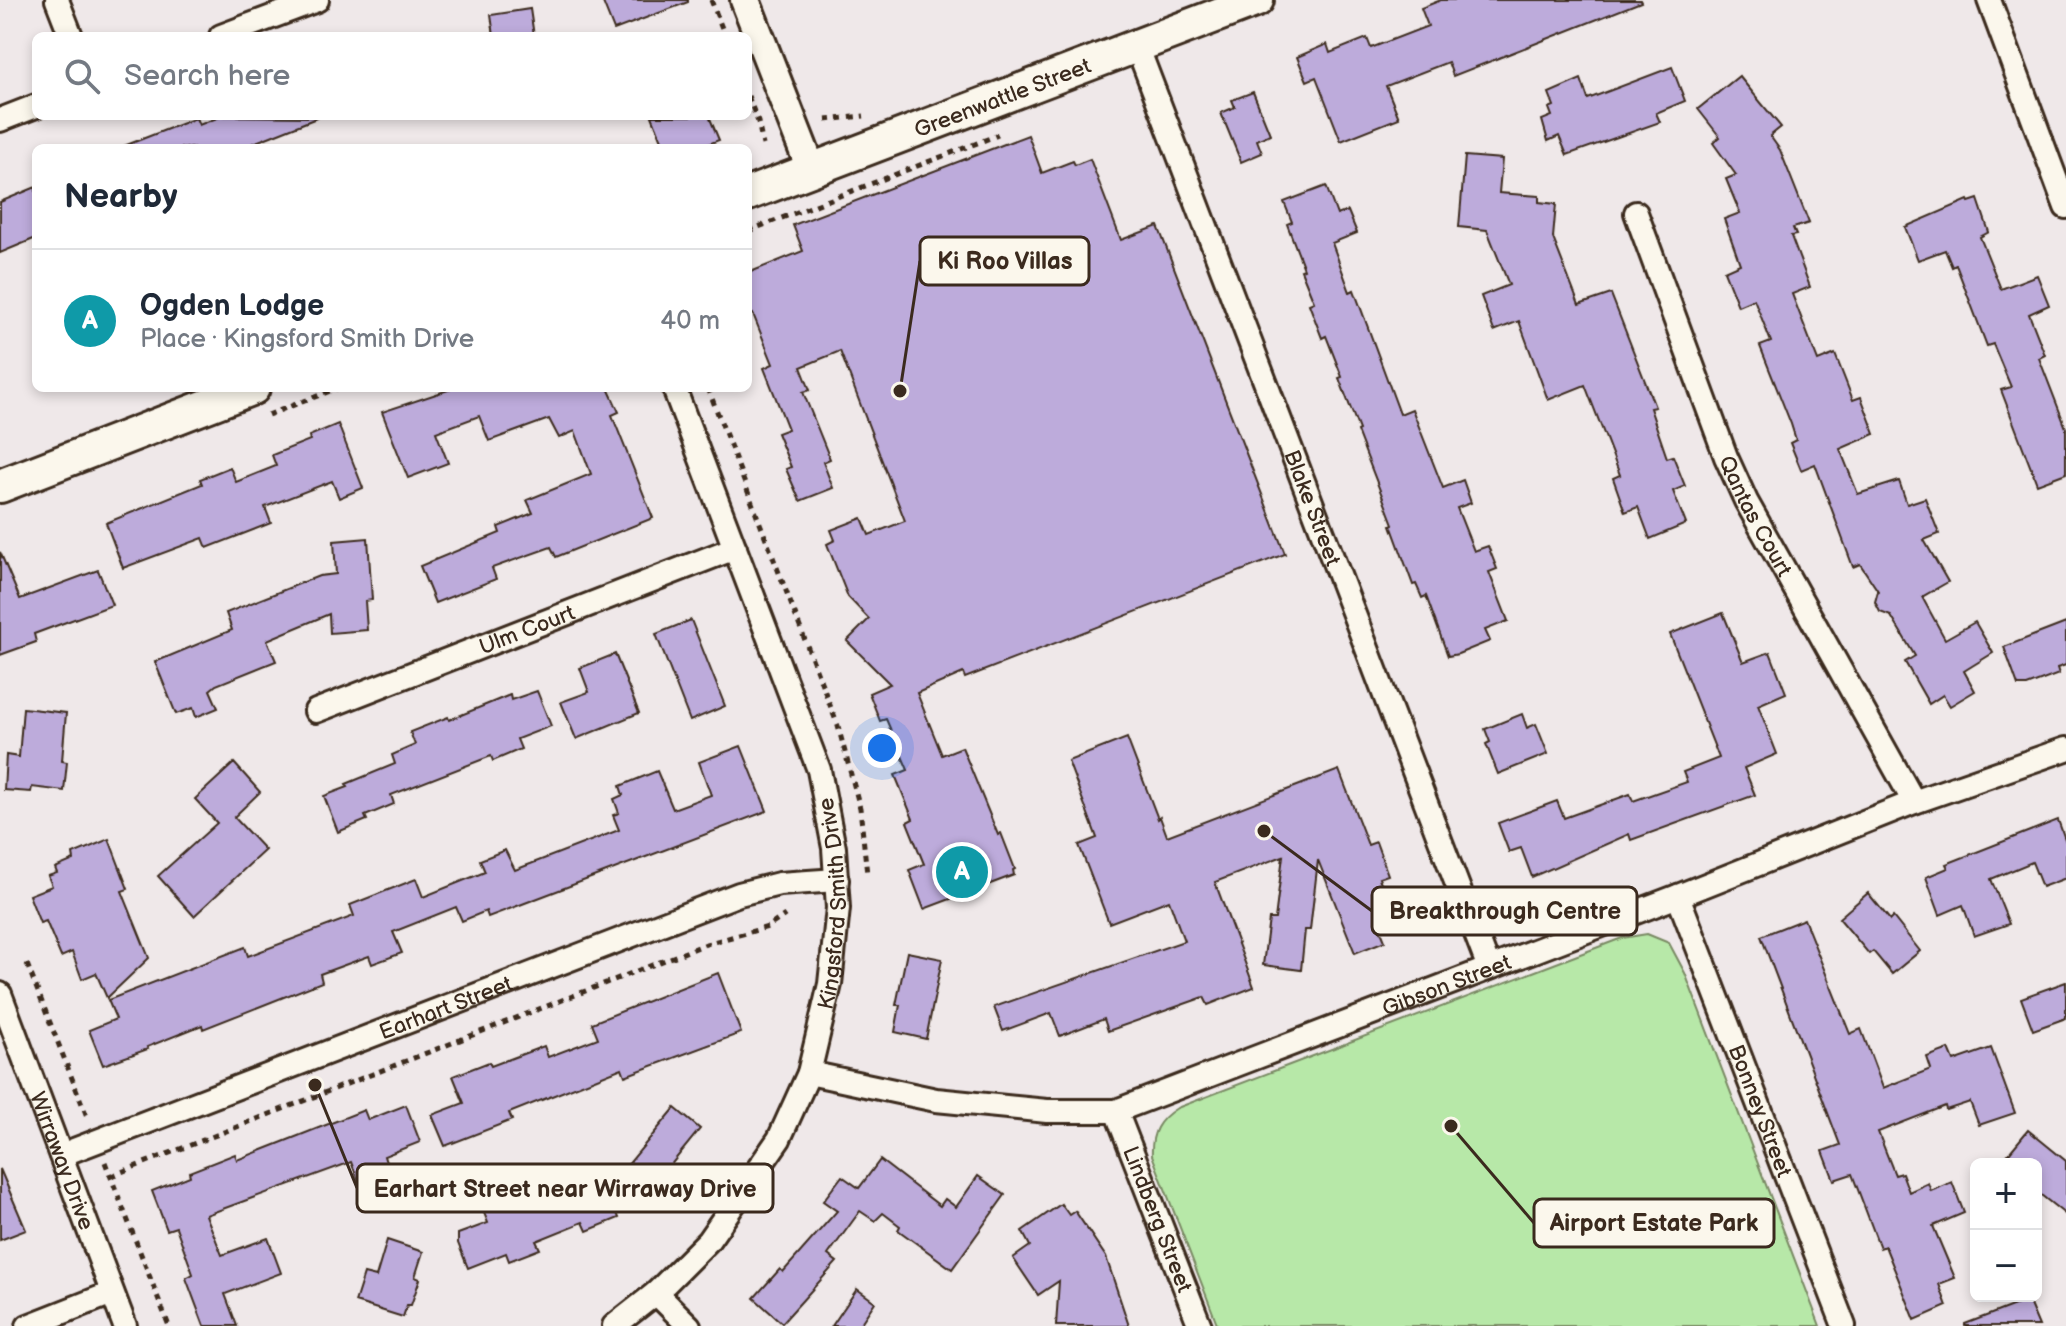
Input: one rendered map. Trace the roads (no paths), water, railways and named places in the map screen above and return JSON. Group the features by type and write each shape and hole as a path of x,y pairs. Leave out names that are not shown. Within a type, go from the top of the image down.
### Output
{"main road":[{"name":"Greenwattle Street","path":"752,192 1257,0"},
{"path":"0,486 243,392"}],"street":[{"path":"57,0 69,32"},
{"path":"232,32 317,0"},
{"path":"745,0 811,169"},
{"path":"1989,0 2066,207"},
{"name":"Blake Street","path":"1137,46 1489,968"},
{"path":"0,120 32,108"},
{"name":"Qantas Court","path":"1636,213 1726,457 1746,501 1914,802"},
{"name":"Kingsford Smith Drive","path":"614,1326 656,1293 708,1241 779,1139 809,1073 830,984 838,908 834,848 819,770 676,392"},
{"name":"Ulm Court","path":"316,711 735,548"},
{"name":"Gibson Street","path":"809,1073 936,1100 1047,1111 1116,1111 1678,896 1914,802 2066,749"},
{"name":"Earhart Street","path":"61,1155 739,894 779,884 837,880"},
{"name":"Bonney Street","path":"1678,896 1844,1326"},
{"name":"Wirraway Drive","path":"0,994 125,1326"},
{"name":"Lindberg Street","path":"1116,1111 1200,1326"},
{"path":"28,1326 112,1293"},
{"path":"656,1293 689,1326"}],"place":[{"name":"Ki Roo Villas","path":"900,391"},
{"name":"Breakthrough Centre","path":"1264,831"},
{"name":"Ogden Lodge","path":"962,872"},
{"name":"Earhart Street near Wirraway Drive","path":"315,1085"},
{"name":"Airport Estate Park","path":"1451,1126"}]}
